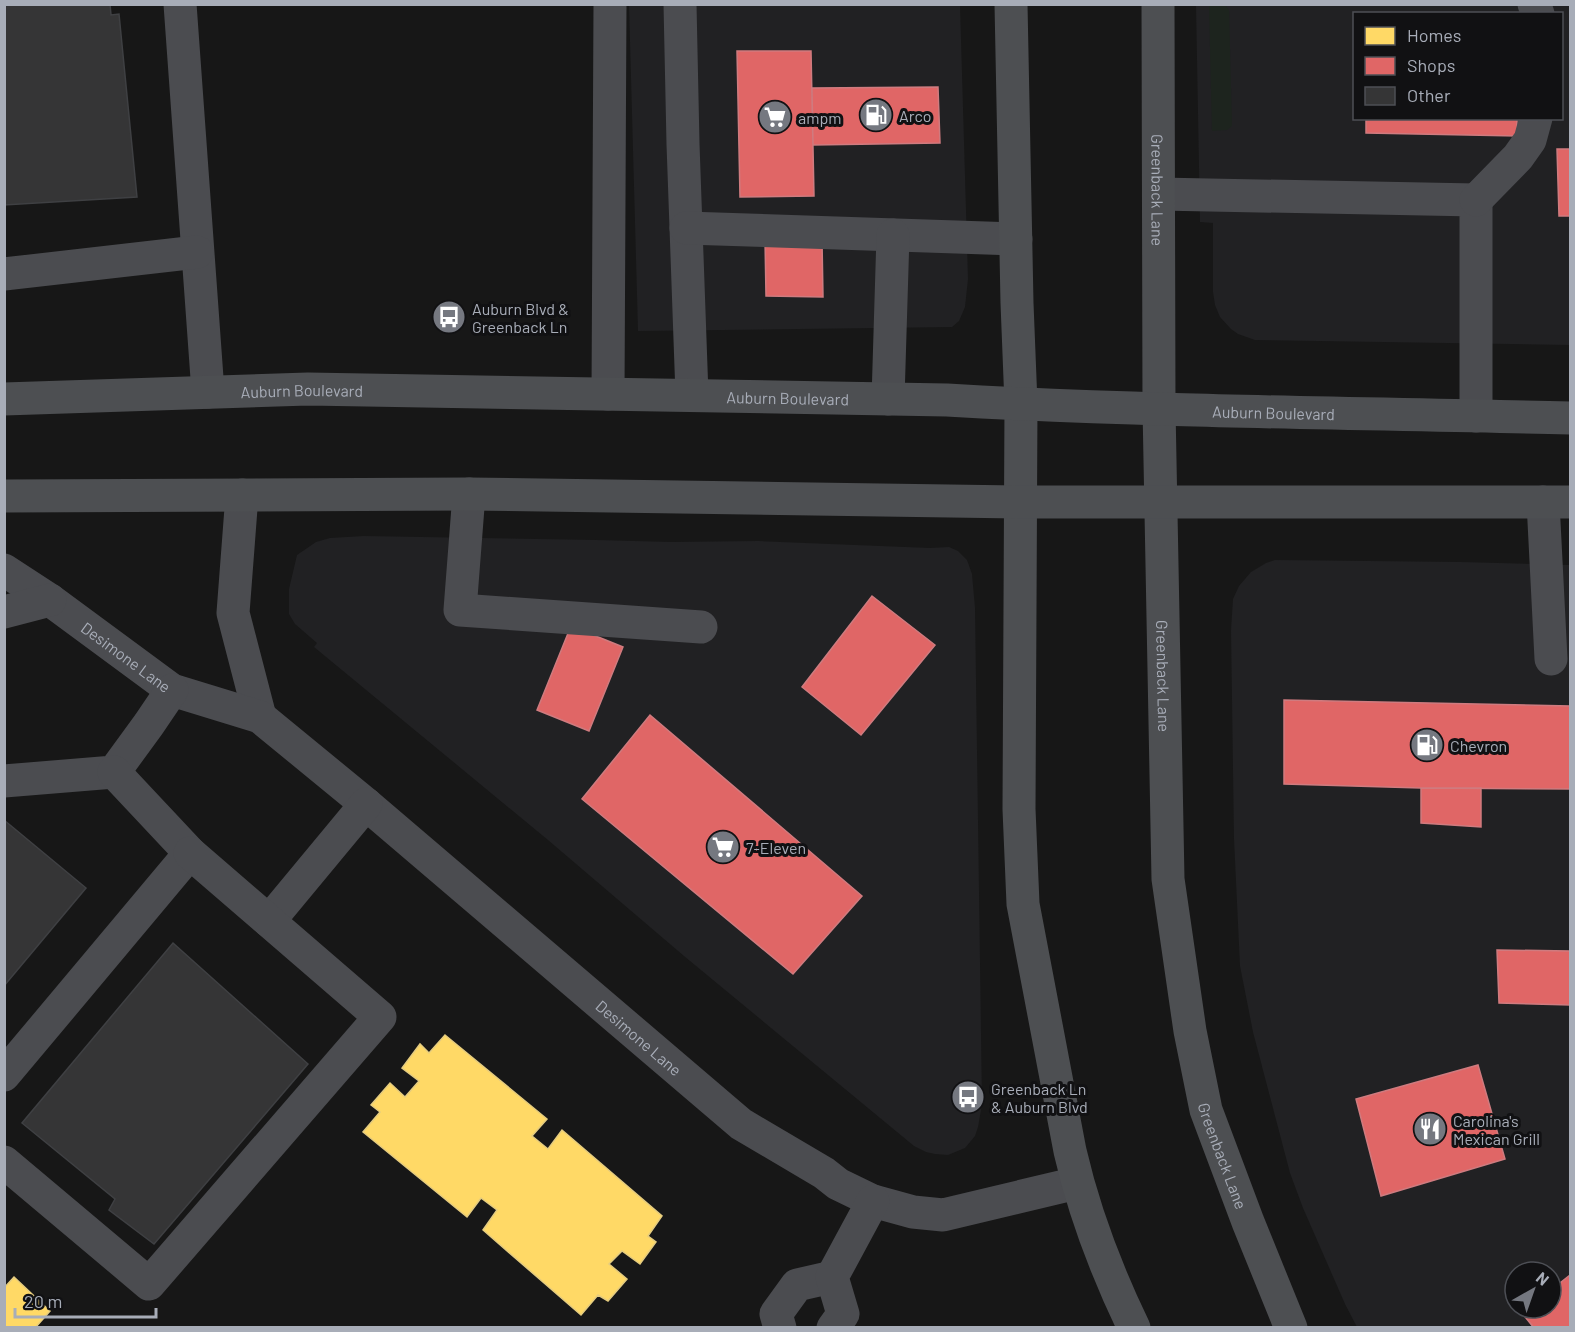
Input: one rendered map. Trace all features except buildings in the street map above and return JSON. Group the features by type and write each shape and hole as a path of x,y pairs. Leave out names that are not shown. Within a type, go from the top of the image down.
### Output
{"main road":[{"path":"1011,4 1021,404 1019,809 1023,904 1077,1183 1116,1290 1134,1328"},
{"name":"Greenback Lane","path":"1158,4 1159,408 1168,879 1190,1031 1206,1110 1291,1328"},
{"name":"Auburn Boulevard","path":"4,399 308,389 947,400 1159,408 1570,418"},
{"path":"4,496 469,494 1020,501 1557,502"}],"street":[{"path":"180,4 208,392"},
{"path":"608,394 610,4"},
{"path":"680,4 692,395"},
{"path":"1476,416 1476,200 1518,157 1530,140 1535,120"},
{"path":"1159,194 1476,200"},
{"path":"686,228 1016,239"},
{"path":"888,399 893,235"},
{"path":"4,274 197,252"},
{"path":"469,494 460,610 701,627"},
{"path":"242,495 233,613 260,717"},
{"path":"1551,659 1557,502"},
{"name":"Desimone Lane","path":"4,570 50,600 172,690 260,717 366,804 741,1124 824,1173 838,1184 873,1201 913,1212 943,1215 1077,1183"},
{"path":"4,612 50,600"},
{"path":"4,781 114,772 172,690"},
{"path":"4,1162 149,1284 380,1017 190,853 114,772"},
{"path":"269,921 366,804"},
{"path":"4,1075 190,853"},
{"path":"833,1328 843,1314 832,1277 873,1201"},
{"path":"780,1328 776,1314 797,1285 832,1277"}],"shaded area":[{"path":"629,5 960,5 968,279 965,307 959,321 952,327 638,331"},
{"path":"1196,5 1570,5 1570,345 1255,340 1231,329 1220,317 1215,305 1213,223 1200,222"},
{"path":"1209,6 1226,6 1229,10 1232,126 1227,130 1212,131"},
{"path":"364,536 671,542 758,541 949,547 958,551 967,560 972,574 975,608 982,1104 975,1136 965,1148 948,1155 926,1152 914,1146 314,647 317,643 295,624 289,614 289,589 297,555 316,542 330,538"},
{"path":"1275,560 1570,565 1570,1327 1357,1327 1303,1208 1290,1173 1253,1032 1240,966 1234,839 1231,630 1233,599 1239,586 1251,572"}],"place":[{"name":"Arco","path":"876,115"},
{"name":"ampm","path":"775,117"},
{"name":"Auburn Blvd & Greenback Ln","path":"449,317"},
{"name":"Chevron","path":"1427,745"},
{"name":"7-Eleven","path":"723,847"},
{"name":"Greenback Ln & Auburn Blvd","path":"968,1097"},
{"name":"Carolina's Mexican Grill","path":"1430,1129"}]}
